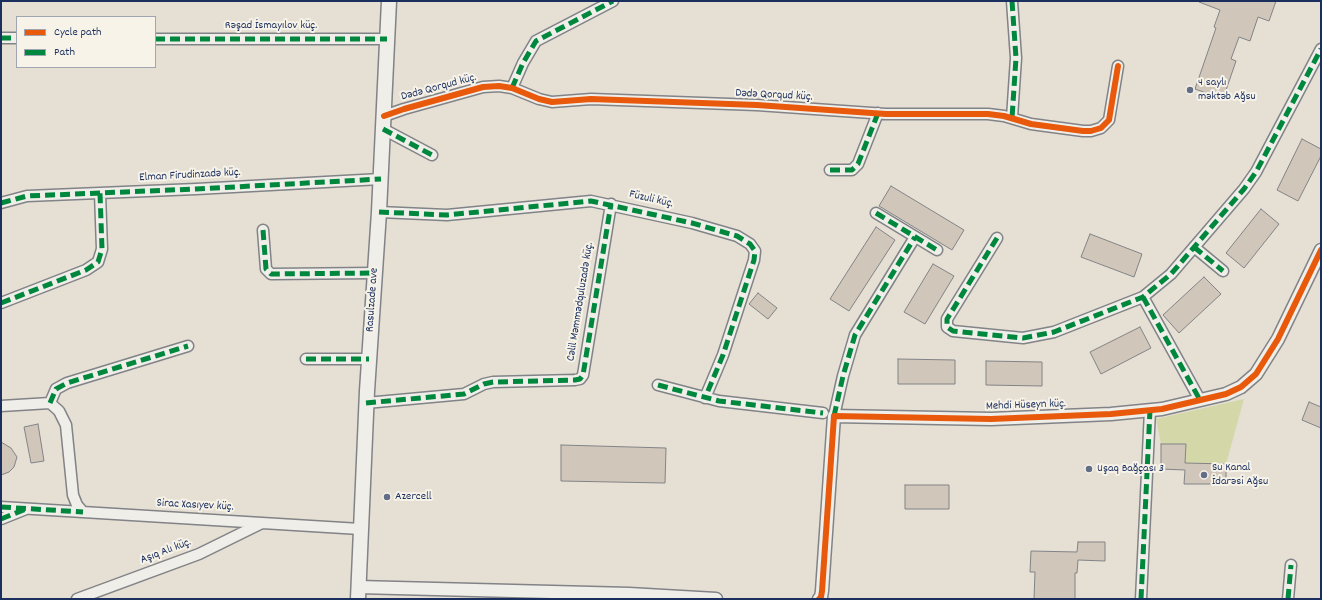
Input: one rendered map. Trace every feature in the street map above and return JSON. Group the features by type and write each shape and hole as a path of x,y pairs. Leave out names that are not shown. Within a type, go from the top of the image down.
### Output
{"main road":[{"name":"Rasulzade ave","path":"358,593 366,403 381,179 389,1"}],"street":[{"path":"512,88 523,63 536,41 612,1"},
{"path":"1012,1 1016,58 1012,118"},
{"path":"1,38 16,38"},
{"name":"Rəşad İsmayılov küç.","path":"156,39 387,39"},
{"path":"997,238 947,319 947,327 953,331 1023,338 1054,332 1142,297 1171,274 1244,189 1256,172 1321,49"},
{"name":"Dədə Qorqud küç.","path":"383,123 404,109 483,87 499,86 512,88 539,99 552,102 591,99 757,105 878,113 988,114 1004,116 1032,124 1091,131 1101,128 1109,120 1118,66"},
{"path":"830,170 852,170 858,164 878,113"},
{"path":"383,123 432,155"},
{"name":"Elman Firudinzadə küç.","path":"1,203 27,196 381,179"},
{"path":"1,303 86,270 98,262 102,249 100,193"},
{"name":"Füzuli küç.","path":"379,212 447,215 591,201 611,204 692,223 737,236 750,244 755,250 754,260 723,355 706,398"},
{"name":"Cəlil Məmmədquluzadə küç.","path":"366,403 464,394 484,384 493,382 580,379 583,375 611,204"},
{"path":"876,213 937,250"},
{"path":"263,230 266,269 270,274 375,273"},
{"path":"819,599 822,591 829,415 843,376 855,335 915,237"},
{"path":"1194,248 1223,271"},
{"name":"Mehdi Hüseyn küç.","path":"829,415 990,419 1112,414 1162,409 1226,394 1241,387 1256,374 1278,339 1321,250"},
{"path":"1142,297 1200,400"},
{"path":"50,403 56,389 67,383 188,346"},
{"path":"306,359 369,359"},
{"path":"658,385 719,401 829,415"},
{"path":"1,406 50,403 60,411 66,425 73,495 77,505 83,512"},
{"path":"1141,599 1150,410"},
{"name":"Sirac Xasıyev küç.","path":"1,507 360,529"},
{"name":"Sirac Xasıyev küç.","path":"1,519 28,508"},
{"name":"Aşıq Alı küç.","path":"77,599 199,554 262,523"},
{"path":"1288,599 1291,565"},
{"path":"358,593 629,594 716,599"}],"green space":[{"path":"1244,399 1226,464 1185,463 1186,444 1161,444 1156,419"}],"building":[{"path":"1199,1 1276,1 1269,21 1258,17 1250,41 1239,37 1231,59 1236,61 1223,99 1195,89 1216,28 1214,27 1220,10"},
{"path":"1302,139 1321,149 1321,156 1298,201 1277,190"},
{"path":"891,186 964,230 952,250 879,206"},
{"path":"1261,209 1279,224 1244,268 1226,253"},
{"path":"876,227 895,240 849,311 830,299"},
{"path":"1090,234 1142,254 1134,277 1081,257"},
{"path":"933,264 954,276 925,324 904,312"},
{"path":"1204,277 1221,294 1179,333 1163,315"},
{"path":"758,293 777,308 768,319 749,304"},
{"path":"1140,327 1151,348 1101,374 1090,352"},
{"path":"898,359 955,360 955,384 898,384"},
{"path":"986,361 1042,362 1042,386 986,385"},
{"path":"1309,402 1321,407 1321,428 1302,420"},
{"path":"38,424 44,461 31,463 24,427"},
{"path":"1,442 11,448 17,457 14,467 9,472 1,475"},
{"path":"1161,444 1186,444 1185,463 1226,464 1226,484 1184,484 1185,470 1161,469"},
{"path":"561,445 666,448 665,483 561,481"},
{"path":"905,485 949,485 949,509 905,509"},
{"path":"1078,542 1105,542 1105,561 1078,560 1077,573 1075,573 1075,599 1034,599 1035,572 1030,572 1031,551 1077,552"}],"marked path":[{"path":"512,88 523,63 536,41 613,1"},
{"path":"1012,1 1016,58 1012,118"},
{"path":"1,38 16,38"},
{"path":"156,39 387,39"},
{"path":"997,238 947,319 947,327 953,331 1023,338 1054,332 1143,297 1171,274 1244,189 1256,172 1321,49"},
{"path":"830,170 852,170 858,164 878,113"},
{"path":"383,129 432,155"},
{"path":"1,203 27,196 381,179"},
{"path":"1,303 86,270 98,262 102,249 100,193"},
{"path":"379,212 447,215 591,201 692,223 737,236 750,244 755,251 754,260 723,355 705,398"},
{"path":"366,403 464,394 484,384 493,382 580,379 583,375 611,204"},
{"path":"876,213 937,250"},
{"path":"263,230 266,269 271,274 375,273"},
{"path":"834,416 843,376 855,335 915,237"},
{"path":"1194,247 1223,271"},
{"path":"1143,297 1200,400"},
{"path":"50,403 56,389 67,383 188,346"},
{"path":"306,359 369,359"},
{"path":"658,385 719,401 823,413"},
{"path":"1141,599 1150,410"},
{"path":"1,507 83,512"},
{"path":"1,519 26,509"},
{"path":"1288,599 1291,565"}],"cycle path":[{"path":"384,116 483,87 499,86 512,88 539,99 552,102 591,99 757,105 886,114 988,114 1004,116 1031,124 1091,131 1101,128 1109,120 1118,66"},
{"path":"819,599 822,591 834,416 991,419 1111,414 1162,409 1226,394 1241,387 1256,374 1278,339 1321,250"}],"place":[{"name":"4 saylı məktəb Ağsu","path":"1190,90"},
{"name":"Uşaq Bağçası 3","path":"1089,469"},
{"name":"Su Kanal İdarəsi Ağsu","path":"1204,475"},
{"name":"Azercell","path":"387,497"}]}
